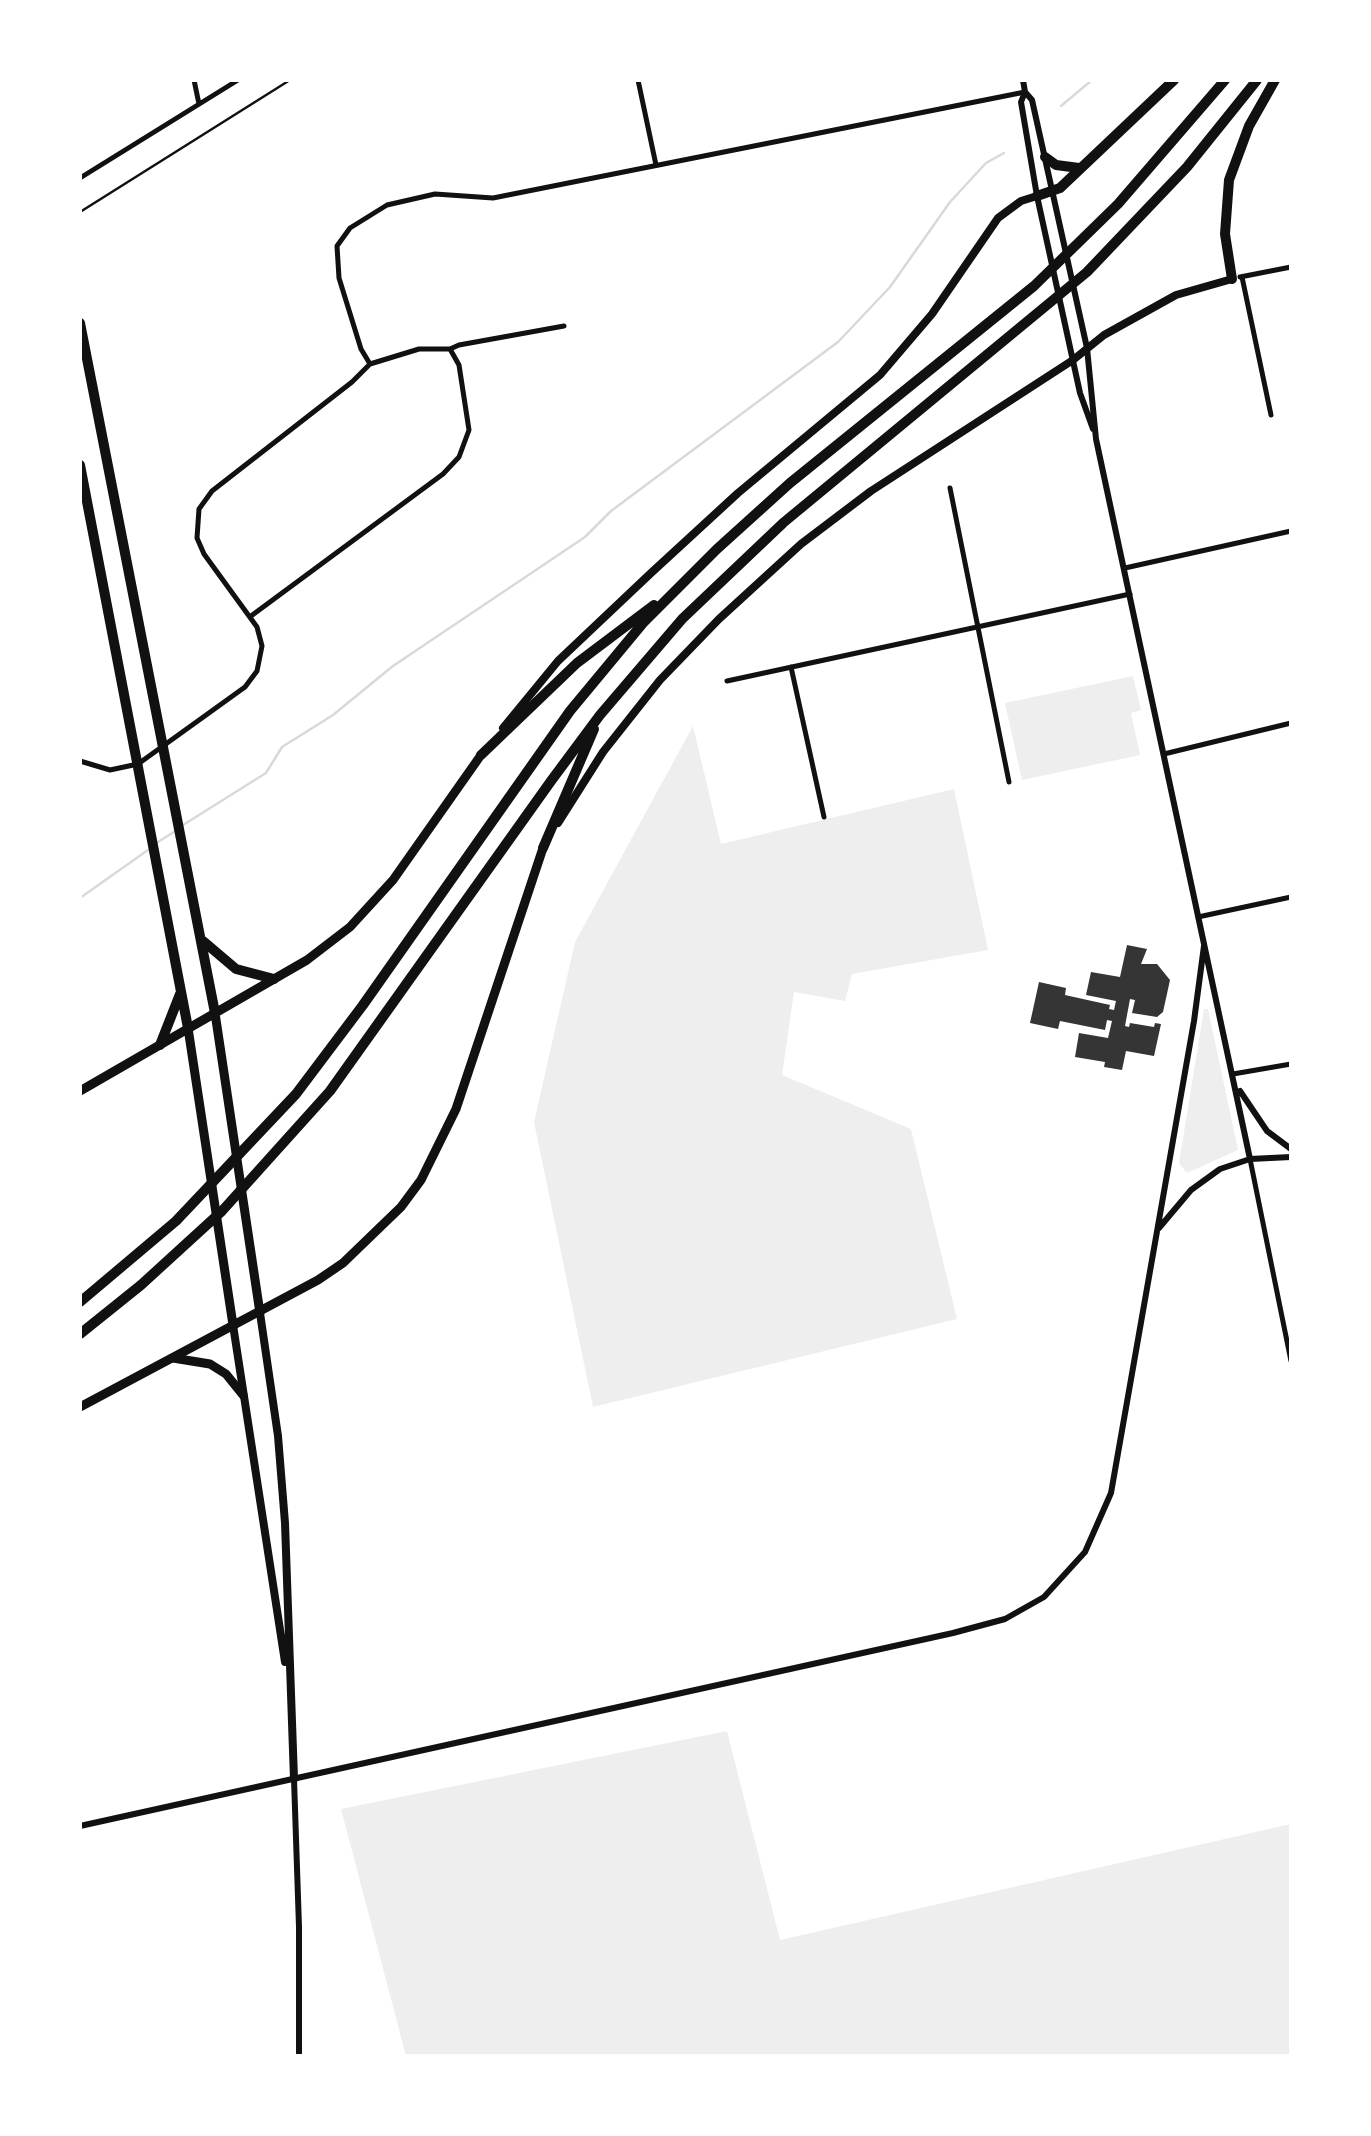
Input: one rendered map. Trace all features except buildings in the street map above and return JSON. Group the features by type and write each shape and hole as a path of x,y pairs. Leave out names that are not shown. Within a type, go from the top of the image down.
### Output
{"highway":[{"path":"1036,196 1053,192 1174,80"},
{"path":"80,1302 176,1221 296,1094 570,711 625,644 683,583 790,483 1034,286 1118,204 1225,80"},
{"path":"80,1334 222,1211 330,1092 600,714 683,618 783,522 1087,272 1187,167 1258,80"},
{"path":"1237,278 1225,234 1229,180 1249,126 1275,80"},
{"path":"1046,157 1060,166 1080,168"},
{"path":"80,323 216,1013"},
{"path":"80,465 188,1028"},
{"path":"482,755 577,663 683,583"},
{"path":"543,848 600,714"},
{"path":"202,940 236,969 274,979"},
{"path":"160,1045 181,988"}],"main road":[{"path":"80,1091 328,946 369,909 482,755 558,662 738,493 880,374 932,314 998,218 1036,196"},
{"path":"80,1406 260,1312 343,1263 375,1235 421,1180 456,1109 543,848 603,752 660,680 766,574 871,491 1087,348 1176,295 1237,278"},
{"path":"216,1013 278,1436 294,1779"},
{"path":"188,1028 290,1685"},
{"path":"170,1358 210,1364 226,1374 243,1395"}],"street":[{"path":"194,80 200,104"},
{"path":"80,178 238,80"},
{"path":"638,80 656,166"},
{"path":"1023,80 1025,92 1021,102 1036,196 1131,594 1291,1361"},
{"path":"370,364 361,349 335,260 342,236 362,218 387,205 435,194 493,198 1025,92"},
{"path":"1025,92 1032,100 1046,157 1087,348 1096,440"},
{"path":"1272,415 1237,278 1291,267"},
{"path":"80,760 98,768 128,768 244,687 257,672 262,655 260,637 250,616 200,548 196,519 203,501 225,480 370,364 419,349 450,349 459,344 564,326"},
{"path":"250,616 460,458 469,430 459,364 450,349"},
{"path":"950,488 1009,782"},
{"path":"1125,568 1291,531"},
{"path":"727,682 1131,594"},
{"path":"790,667 824,817"},
{"path":"1164,754 1291,724"},
{"path":"1198,917 1291,897"},
{"path":"80,1826 976,1628 1006,1619 1044,1597 1069,1573 1099,1527 1110,1494 1204,946"},
{"path":"1233,1074 1291,1064"},
{"path":"1233,1074 1258,1119 1291,1149"},
{"path":"1158,1229 1197,1184 1220,1169 1250,1159 1291,1157"},
{"path":"294,1779 299,2056"}],"path":[{"path":"80,212 290,80"}],"shaded area":[{"path":"1133,676 1141,710 1131,713 1140,755 1022,780 1005,703"},
{"path":"693,726 721,844 954,789 988,950 852,974 845,1001 794,992 782,1075 911,1129 957,1319 593,1407 534,1122 575,942"},
{"path":"1204,1009 1208,1009 1238,1150 1187,1173 1179,1163"},
{"path":"727,1731 780,1940 1291,1824 1291,2056 406,2056 341,1809"}],"waterway":[{"path":"1061,106 1092,80"},
{"path":"183,825 266,773 282,747 333,715 393,666 585,537 611,511 838,342 890,287 950,202 986,163 1004,153"},
{"path":"158,842 177,830"},
{"path":"80,898 148,850"}]}
